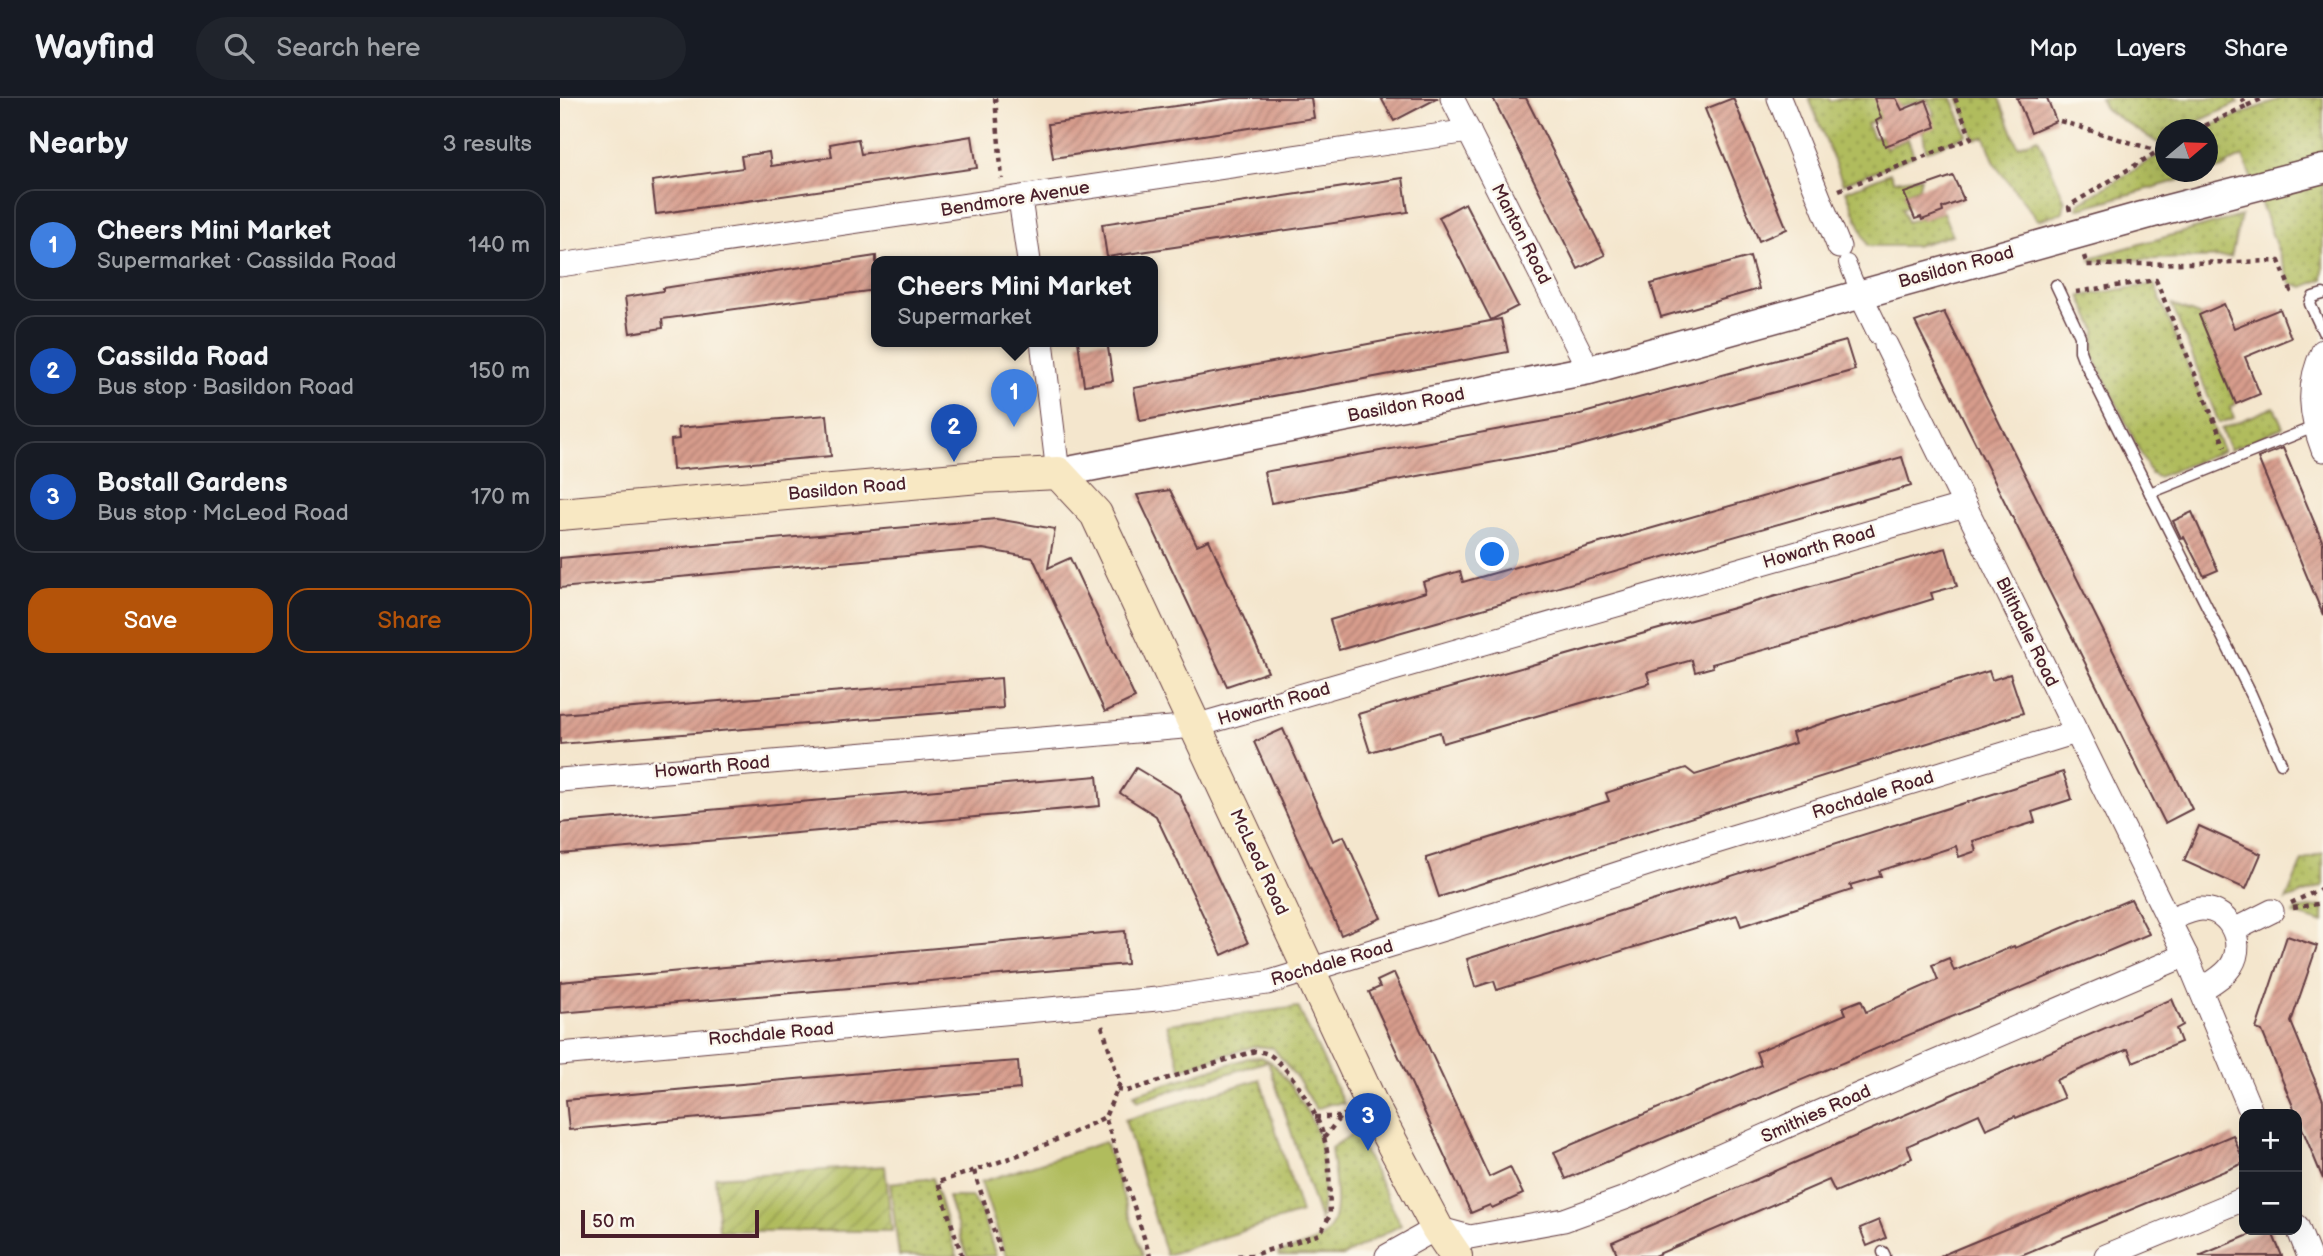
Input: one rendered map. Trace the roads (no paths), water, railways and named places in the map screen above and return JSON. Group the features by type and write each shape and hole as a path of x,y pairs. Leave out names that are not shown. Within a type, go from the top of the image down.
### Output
{"main road":[{"name":"Basildon Road","path":"560,514 979,477 1058,473"},
{"name":"McLeod Road","path":"1058,473 1096,514 1374,1109 1437,1228 1456,1256"}],"street":[{"name":"Manton Road","path":"1452,98 1589,370"},
{"path":"1779,98 1860,294"},
{"name":"Bendmore Avenue","path":"560,265 1469,131"},
{"name":"Basildon Road","path":"1058,473 1589,370 2077,233 2323,169"},
{"path":"1013,200 1028,256"},
{"name":"Blithdale Road","path":"1860,294 2169,919 2250,1109"},
{"path":"1043,347 1058,473"},
{"path":"2323,351 2314,374 2310,395 2314,427 2323,450"},
{"name":"Howarth Road","path":"560,780 1195,726 1965,505"},
{"name":"Rochdale Road","path":"560,1054 1157,999 1267,983 2076,732"},
{"path":"2169,919 2201,909 2213,911 2222,916 2234,930 2237,939 2232,965 2201,990"},
{"path":"2234,930 2272,911"},
{"name":"Smithies Road","path":"1437,1228 1470,1237 1564,1220 1625,1198 1843,1101 2186,956"},
{"path":"2106,1256 2239,1201"},
{"path":"1387,1256 1437,1228"},
{"path":"2301,1235 2309,1256"}],"lane":[{"path":"2058,290 2080,336 2083,359 2251,694 2281,763"},
{"path":"2323,294 2310,300 2314,316 2323,332"},
{"path":"2150,493 2314,427"}],"place":[{"name":"Cheers Mini Market","path":"1014,427"},
{"name":"Cassilda Road","path":"954,462"},
{"name":"Bostall Gardens","path":"1368,1151"}]}
